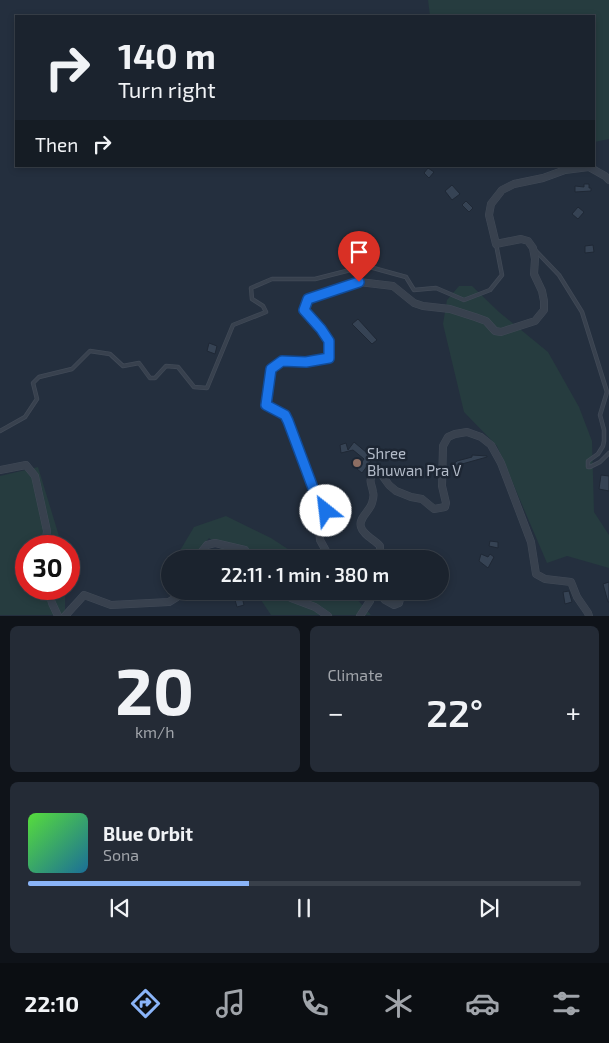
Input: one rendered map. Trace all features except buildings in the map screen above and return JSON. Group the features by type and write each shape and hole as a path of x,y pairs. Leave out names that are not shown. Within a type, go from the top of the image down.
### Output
{"street":[{"path":"325,550 320,540 318,529 327,507 313,488 285,415 266,405 271,369 282,361 306,362 329,358 329,341 304,310 308,299 359,282 393,286 414,303 450,309 466,314 486,321 496,331 502,332 535,321 544,310 544,302 542,291 534,274 535,259 533,248 528,241 521,239 496,244 489,215 491,204 502,190 514,184 544,178 565,170 589,167 609,180"},
{"path":"380,550 380,546 364,533 360,523 371,509 373,501 370,477 373,473 377,472 396,490 411,497 422,499 434,509 445,506 442,486 443,446 448,437 467,432 480,437 491,445 501,463 531,542 536,574 545,579 571,582 577,597 589,616"},
{"path":"0,470 26,465 35,476 46,535"},
{"path":"203,550 207,545 215,543 245,550"},
{"path":"65,616 84,595 111,605 169,602 172,600"},
{"path":"51,600 58,616"},
{"path":"297,600 315,606 328,616"},
{"path":"360,616 369,600"},
{"path":"385,600 394,605 399,603 400,600"}],"lane":[{"path":"0,431 25,417 37,399 33,383 39,377 72,369 90,351 110,354 123,366 139,363 150,378 155,378 166,366 178,366 194,388 207,388 233,325 266,312 263,306 252,299 251,288 272,279 315,279 366,266 406,277 414,290 436,288 464,300 490,290 502,275 496,244"},
{"path":"533,248 559,276 582,312 607,392 600,415 604,430 603,446 598,454 588,461 588,467 600,462 609,453"}],"green space":[{"path":"428,0 609,0 609,139 595,142 595,15 430,15"},
{"path":"459,286 472,286 499,312 548,352 579,407 592,441 594,512 609,535 609,568 567,556 547,563 497,446 464,412 443,324 447,300"},
{"path":"38,467 59,535 15,535 15,600 65,600 65,615 0,615 0,476"},
{"path":"226,516 271,538 289,550 222,550 209,538 199,550 180,550 194,527"},
{"path":"261,600 358,600 371,615 271,615"}],"place":[{"name":"Shree Bhuwan Pra V","path":"357,463"}],"route":[{"path":"326,511 325,503 313,488 285,415 266,405 271,369 282,361 306,362 329,358 329,341 304,310 308,299 359,282"}]}
